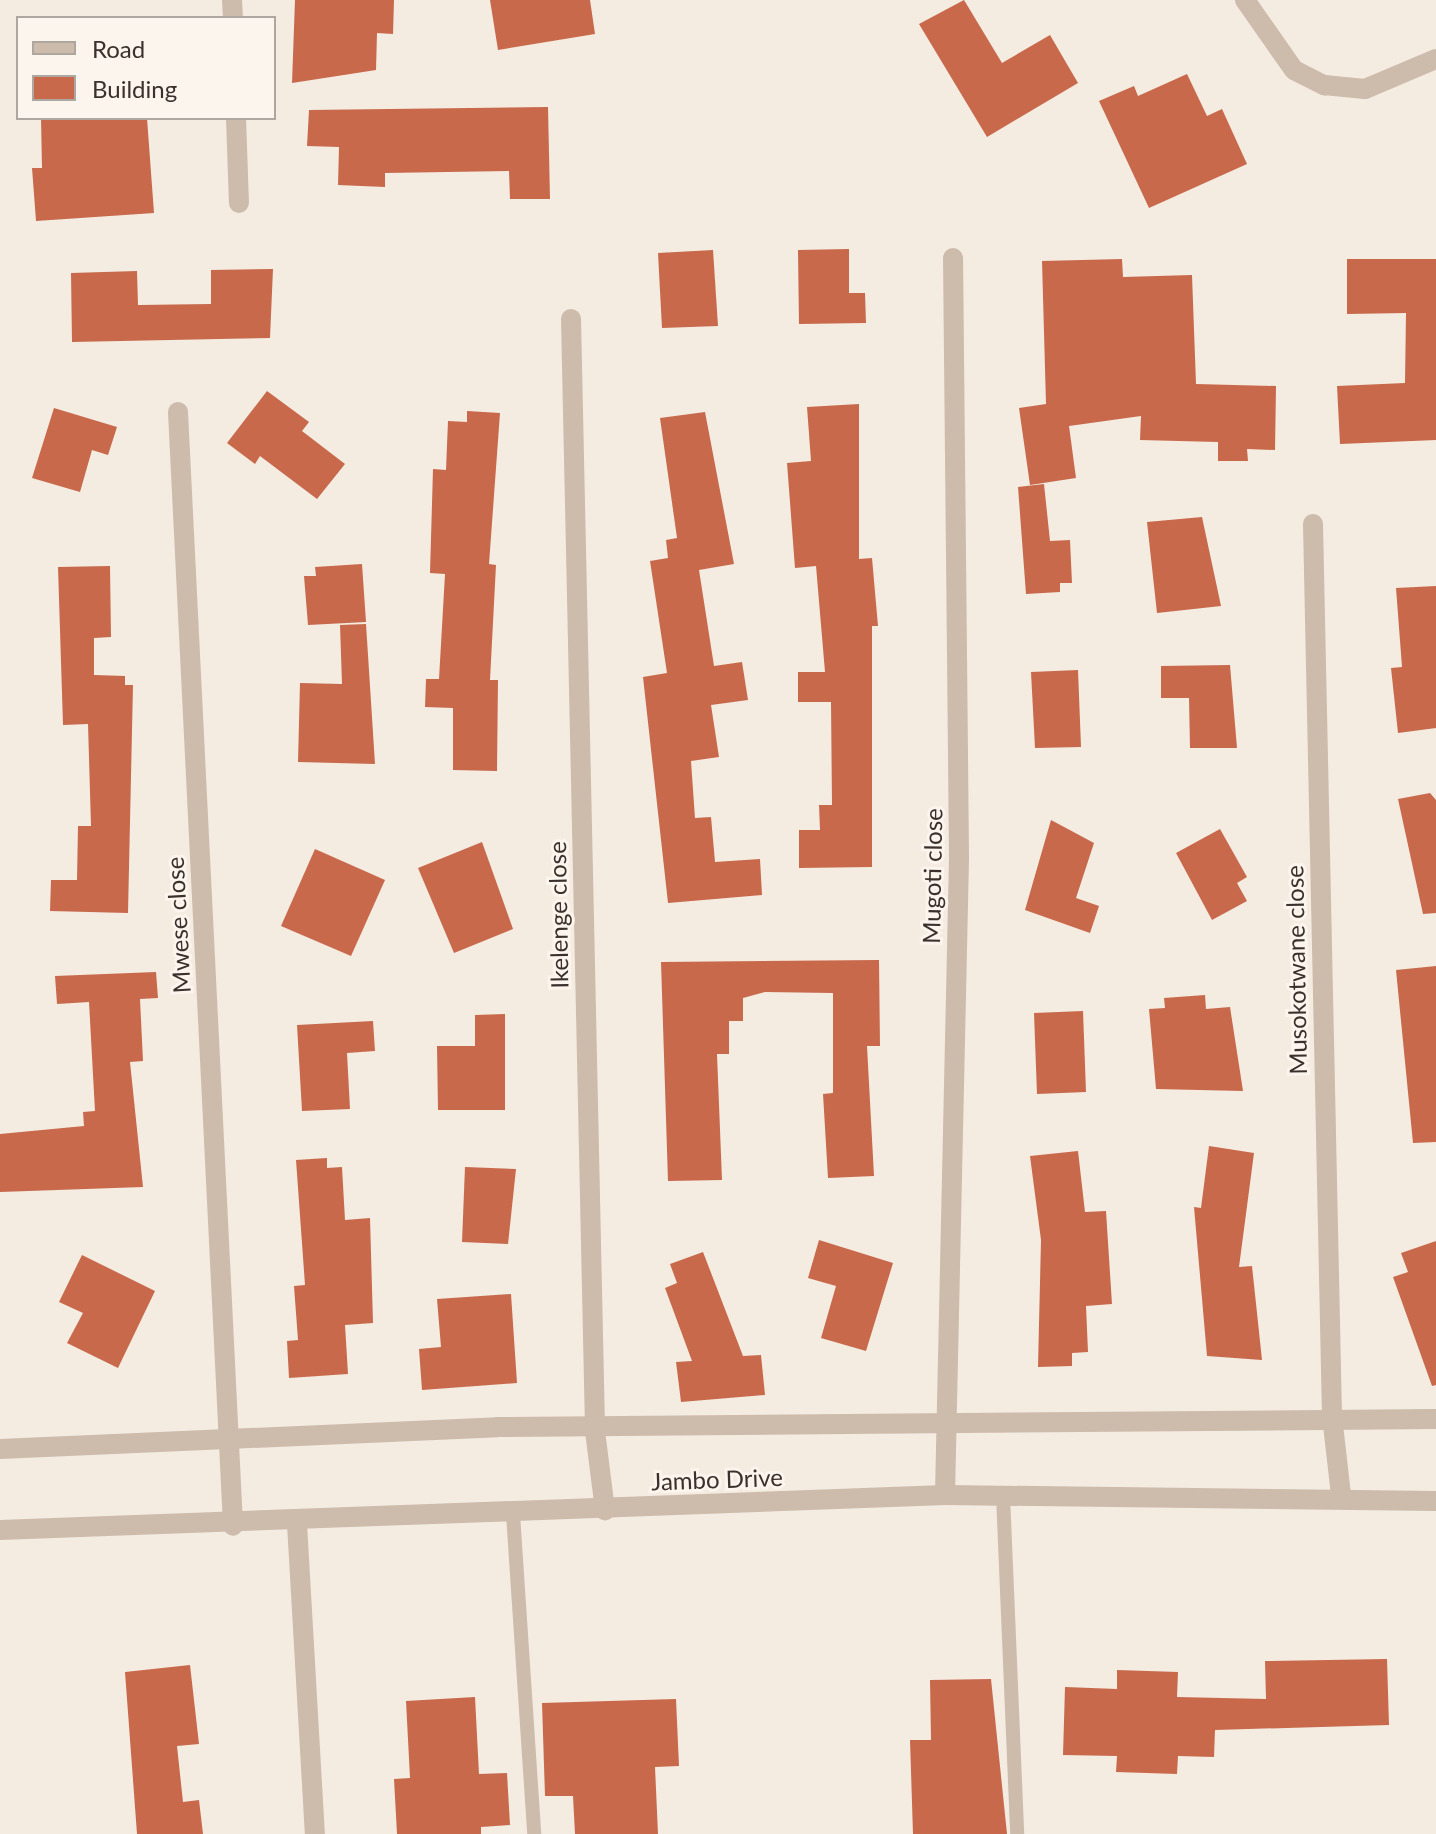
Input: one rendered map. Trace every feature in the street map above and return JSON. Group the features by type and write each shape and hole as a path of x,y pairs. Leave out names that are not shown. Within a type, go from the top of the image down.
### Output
{"street":[{"path":"1245,0 1294,70 1324,85 1365,89 1436,59"},
{"path":"236,120 239,203"},
{"name":"Mugoti close","path":"945,1495 944,1418 959,857 953,258"},
{"name":"Ikelenge close","path":"571,319 595,1431 605,1510"},
{"name":"Mwese close","path":"178,412 233,1526"},
{"name":"Musokotwane close","path":"1313,524 1332,1416 1341,1495"},
{"path":"0,1449 230,1436 595,1431 944,1418 1332,1416 1436,1419"},
{"name":"Jambo Drive","path":"0,1530 297,1524 945,1495 1341,1495 1436,1501"},
{"path":"297,1524 315,1834"}],"lane":[{"path":"1003,1495 1017,1834"},
{"path":"513,1514 534,1834"}],"building":[{"path":"295,0 394,0 393,34 377,33 376,70 292,83"},
{"path":"490,0 590,0 595,34 498,50"},
{"path":"964,0 1002,63 1050,35 1078,83 987,137 919,24"},
{"path":"1187,74 1207,116 1222,109 1247,164 1149,208 1099,101 1134,86 1138,96"},
{"path":"548,107 550,199 510,199 509,171 385,173 385,187 338,185 339,147 307,146 309,110"},
{"path":"41,120 147,120 154,213 36,221 32,168 42,168"},
{"path":"849,249 849,293 865,293 866,323 799,324 798,250"},
{"path":"713,250 718,326 662,328 658,253"},
{"path":"1122,259 1123,277 1192,275 1196,384 1276,386 1275,450 1247,449 1248,461 1218,461 1218,442 1140,440 1141,416 1069,426 1076,478 1030,485 1019,408 1046,404 1042,261"},
{"path":"1347,259 1436,259 1436,440 1340,444 1337,386 1405,383 1406,313 1347,314"},
{"path":"273,269 270,338 72,342 71,273 137,271 138,305 211,304 211,270"},
{"path":"267,391 309,422 302,431 345,464 317,499 260,456 255,464 227,443"},
{"path":"859,404 859,559 872,558 878,626 872,626 872,867 799,868 799,830 820,830 819,805 832,805 831,702 798,702 798,672 825,672 816,566 795,568 787,463 811,461 807,407"},
{"path":"54,408 117,427 108,455 92,450 80,492 32,478"},
{"path":"467,411 500,413 489,564 496,565 490,680 498,680 497,771 453,770 453,708 425,707 426,679 439,679 445,574 430,573 433,469 446,470 448,421 467,422"},
{"path":"705,412 734,564 699,570 714,666 742,662 748,700 711,705 719,757 691,761 695,818 711,817 715,862 760,859 762,895 668,903 643,677 667,673 650,561 668,558 666,540 677,538 660,418"},
{"path":"1044,484 1050,541 1070,540 1072,583 1060,583 1060,592 1026,594 1018,487"},
{"path":"1202,517 1221,606 1157,613 1147,522"},
{"path":"362,564 366,622 308,625 304,576 316,576 315,567"},
{"path":"110,566 111,637 94,638 94,675 125,676 125,685 133,685 128,913 50,911 51,880 77,880 78,826 91,826 88,724 63,725 58,567"},
{"path":"1436,586 1436,728 1398,733 1391,668 1402,667 1396,588"},
{"path":"366,624 375,764 298,762 300,683 342,684 340,625"},
{"path":"1230,665 1237,748 1190,748 1189,698 1161,698 1161,666"},
{"path":"1078,670 1081,747 1035,748 1031,672"},
{"path":"1430,793 1436,800 1436,913 1423,914 1398,799"},
{"path":"1051,820 1094,843 1076,898 1099,906 1090,933 1025,910"},
{"path":"1220,829 1247,877 1237,883 1247,901 1212,920 1176,853"},
{"path":"482,842 513,929 454,953 418,868"},
{"path":"315,849 385,880 351,956 281,926"},
{"path":"879,960 880,1046 867,1046 874,1176 828,1178 823,1094 833,1093 833,993 765,992 743,998 743,1021 729,1021 729,1054 717,1054 722,1180 668,1181 661,962"},
{"path":"1436,966 1436,1142 1413,1143 1396,970"},
{"path":"156,972 158,998 140,999 143,1061 130,1062 143,1187 0,1192 0,1134 84,1126 83,1112 95,1111 89,1002 57,1004 55,976"},
{"path":"1205,995 1206,1009 1230,1007 1243,1091 1156,1089 1149,1009 1165,1008 1164,998"},
{"path":"1083,1011 1086,1092 1037,1094 1034,1013"},
{"path":"505,1014 505,1110 438,1110 437,1046 475,1046 475,1015"},
{"path":"373,1021 375,1051 347,1053 350,1109 302,1111 297,1025"},
{"path":"1209,1146 1254,1153 1239,1267 1252,1266 1262,1360 1207,1356 1194,1207 1201,1208"},
{"path":"1078,1151 1085,1212 1106,1211 1112,1304 1086,1306 1088,1352 1072,1353 1072,1366 1038,1367 1041,1240 1030,1156"},
{"path":"327,1158 327,1168 342,1167 345,1220 370,1218 373,1323 345,1325 348,1374 289,1378 287,1341 298,1340 294,1286 305,1285 296,1160"},
{"path":"465,1167 516,1169 508,1244 462,1242"},
{"path":"819,1240 893,1263 866,1351 821,1338 836,1286 808,1278"},
{"path":"1436,1241 1436,1385 1432,1386 1393,1277 1408,1272 1401,1253"},
{"path":"703,1252 743,1356 761,1355 765,1395 681,1402 676,1362 692,1361 665,1288 677,1283 670,1264"},
{"path":"82,1255 155,1291 118,1368 67,1343 83,1313 59,1302"},
{"path":"511,1294 517,1383 422,1390 419,1349 441,1347 437,1299"},
{"path":"1387,1659 1389,1725 1215,1730 1214,1757 1178,1756 1177,1774 1116,1772 1117,1756 1063,1755 1065,1687 1117,1689 1117,1670 1178,1672 1177,1697 1266,1699 1265,1661"},
{"path":"190,1665 199,1744 177,1746 183,1802 199,1800 203,1834 137,1834 125,1672"},
{"path":"991,1679 1007,1834 913,1834 910,1740 931,1740 930,1680"},
{"path":"475,1697 479,1774 507,1773 510,1825 481,1827 481,1834 397,1834 394,1779 410,1778 406,1701"},
{"path":"676,1699 679,1766 655,1767 658,1834 575,1834 573,1796 545,1796 542,1703"}]}
